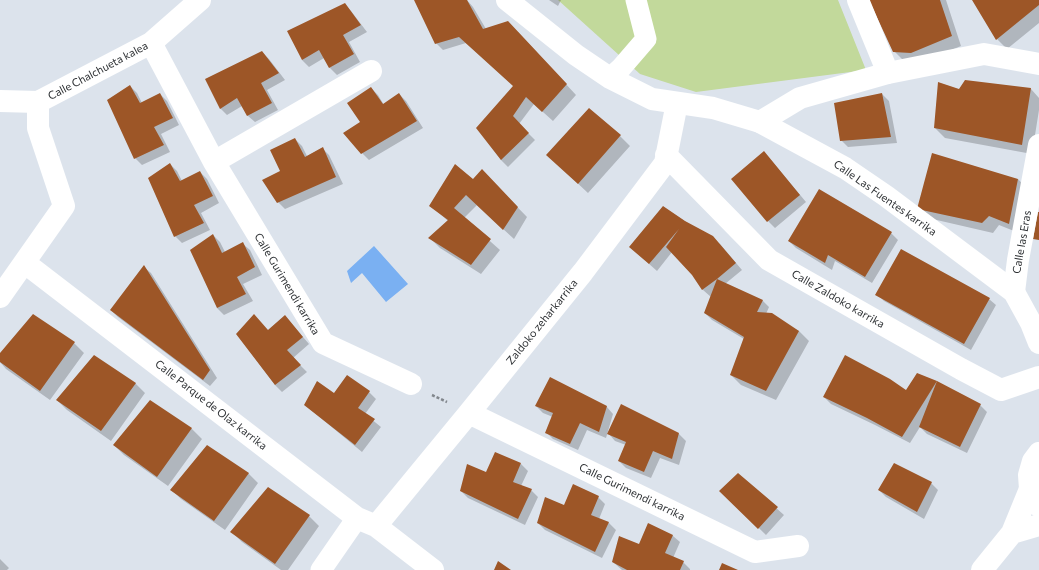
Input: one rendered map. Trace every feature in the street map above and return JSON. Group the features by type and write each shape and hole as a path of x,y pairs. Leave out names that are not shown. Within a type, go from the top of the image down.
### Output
{"street":[{"name":"Calle Chalchueta kalea","path":"25,263 64,206 38,128 38,102 151,43 200,0"},
{"name":"Calle Las Fuentes karrika","path":"508,0 576,55 610,78 652,99 713,108 760,122 845,168 886,196 1014,292 1031,323 1039,343"},
{"path":"610,78 621,68 646,39 636,0"},
{"path":"858,0 888,73"},
{"name":"Calle Gurimendi karrika","path":"151,43 214,162 323,343 411,384"},
{"path":"760,122 800,98 888,73 984,54 1039,64"},
{"path":"214,162 371,71"},
{"path":"0,101 38,102"},
{"name":"Zaldoko zeharkarrika","path":"321,570 469,413 583,272 665,163 677,103"},
{"name":"Calle las Eras","path":"1014,292 1039,145"},
{"name":"Calle Zaldoko karrika","path":"666,155 769,260 961,369 1001,390 1039,377"},
{"path":"0,297 25,263"},
{"name":"Calle Parque de Olaz karrika","path":"25,263 366,522 432,570"},
{"name":"Calle Gurimendi karrika","path":"469,413 755,552 798,546"},
{"path":"982,570 1012,533 1035,498 1029,475 1033,461 1039,453"},
{"path":"1012,533 1039,526"}],"path":[{"path":"411,384 469,413"}],"green space":[{"path":"558,0 838,0 866,70 696,92 640,74"}],"water":[{"path":"374,246 408,284 386,302 362,273 351,283 347,271"}],"building":[{"path":"414,0 467,0 483,29 508,21 567,84 542,112 526,97 513,116 529,133 501,160 476,128 513,86 459,37 435,44"},
{"path":"869,0 940,0 952,36 911,53 893,52"},
{"path":"972,0 1039,0 1039,5 996,40"},
{"path":"345,3 361,25 343,35 354,54 329,68 319,50 302,60 287,31"},
{"path":"262,51 279,73 261,83 272,103 247,116 237,98 220,109 205,79"},
{"path":"965,80 1031,88 1022,145 934,128 938,82 959,89"},
{"path":"130,85 140,103 160,93 173,118 154,127 164,145 134,159 107,100"},
{"path":"371,87 383,104 399,93 417,121 361,154 343,133 360,122 347,103"},
{"path":"882,93 891,137 840,141 834,103"},
{"path":"589,108 621,135 578,184 546,155"},
{"path":"295,138 305,157 323,147 336,177 277,203 262,180 280,171 270,150"},
{"path":"764,151 800,195 767,222 731,179"},
{"path":"932,153 1018,179 1009,224 989,216 982,223 917,209"},
{"path":"170,163 180,181 200,171 213,196 194,205 204,223 174,237 148,178"},
{"path":"455,164 473,179 482,169 518,207 503,230 466,195 454,208 491,239 471,265 428,238 448,220 429,206"},
{"path":"819,189 892,232 865,277 828,255 825,263 788,241"},
{"path":"663,206 685,221 713,236 736,263 702,290 692,275 666,247 679,229 649,264 629,247"},
{"path":"1039,212 1039,240 1033,239"},
{"path":"213,234 222,253 243,242 255,267 237,277 246,294 217,308 190,250"},
{"path":"901,249 990,298 964,344 875,295"},
{"path":"144,265 210,370 203,380 110,310"},
{"path":"717,279 763,300 757,312 772,313 799,331 766,391 730,375 744,337 704,313"},
{"path":"33,314 75,342 40,391 0,362 0,353"},
{"path":"254,314 268,330 285,315 303,337 287,350 301,365 275,385 236,334"},
{"path":"94,355 136,383 101,431 56,400"},
{"path":"845,355 890,379 906,390 917,373 937,381 902,437 823,397"},
{"path":"347,375 370,391 358,408 375,419 355,445 304,405 317,381 334,393"},
{"path":"550,377 607,406 599,432 580,423 570,444 545,433 553,413 535,406"},
{"path":"937,381 981,404 960,447 919,427"},
{"path":"150,400 192,428 157,477 113,445"},
{"path":"621,404 679,433 672,459 653,451 644,472 618,461 626,442 607,434"},
{"path":"207,445 249,473 214,521 170,490"},
{"path":"495,452 521,463 513,482 532,489 518,519 460,491 467,464 486,472"},
{"path":"894,463 932,482 917,512 878,490"},
{"path":"738,473 778,507 758,529 719,491"},
{"path":"573,484 599,496 591,515 609,522 595,552 537,523 545,497 564,505"},
{"path":"268,487 310,515 275,564 230,532"},
{"path":"648,523 673,535 665,553 684,561 680,570 627,570 612,562 619,536 639,544"},
{"path":"498,561 511,570 494,570"},
{"path":"722,563 738,570 719,570"}]}
